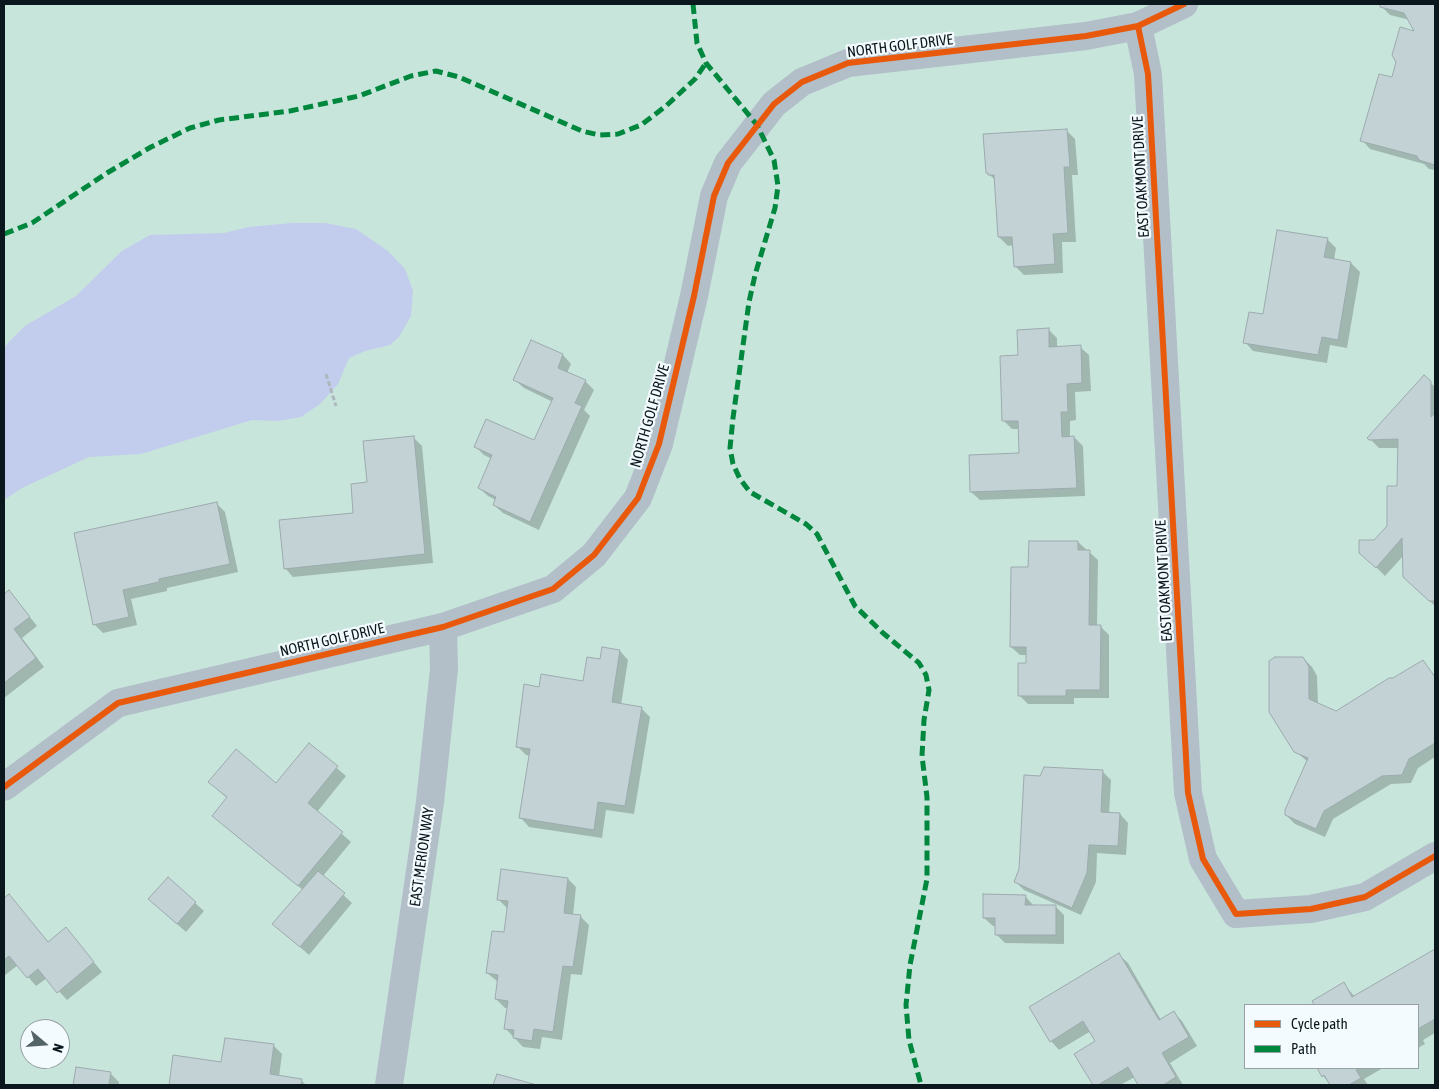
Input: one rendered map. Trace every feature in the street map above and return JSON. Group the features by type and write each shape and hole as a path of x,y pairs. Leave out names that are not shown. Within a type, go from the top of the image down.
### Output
{"street":[{"name":"NORTH GOLF DRIVE","path":"4,787 118,703 443,627 553,589 594,555 638,498 659,444 694,296 714,196 728,162 774,104 802,82 848,63 1086,36 1138,26 1184,4"},
{"name":"EAST OAKMONT DRIVE","path":"1138,26 1148,74 1188,793 1203,859 1236,914 1311,909 1365,897 1435,856"},
{"name":"EAST MERION WAY","path":"389,1085 430,802 444,669 443,627"}],"path":[{"path":"326,374 336,406"}],"green space":[{"path":"4,4 1435,4 1435,1085 4,1085"}],"water":[{"path":"292,223 325,223 356,229 388,251 405,269 413,291 411,316 399,337 390,345 365,351 349,358 338,384 320,404 301,417 277,421 252,420 141,454 89,457 22,488 4,500 4,347 25,326 76,296 122,251 150,235 224,233 249,227"}],"building":[{"path":"1380,4 1435,4 1435,165 1419,160 1417,156 1360,141 1379,74 1392,77 1396,62 1392,55 1400,27 1414,31 1404,13 1380,7"},
{"path":"1067,129 1070,167 1064,167 1068,233 1053,234 1055,264 1014,267 1012,237 998,237 994,175 986,173 983,134"},
{"path":"1277,230 1328,238 1324,257 1351,262 1338,340 1322,337 1318,355 1243,343 1249,312 1263,314"},
{"path":"1049,328 1049,347 1081,345 1082,383 1067,384 1068,412 1061,412 1062,437 1074,436 1077,488 970,492 969,455 1019,453 1018,421 1002,421 1000,356 1018,355 1017,330"},
{"path":"531,340 563,354 558,368 586,380 575,403 582,406 530,522 493,505 496,497 478,488 492,455 474,447 486,419 534,440 553,398 513,380"},
{"path":"1424,375 1431,381 1431,417 1435,413 1435,601 1429,601 1403,577 1402,538 1376,568 1359,553 1359,540 1374,540 1387,526 1387,486 1397,486 1398,439 1369,440 1367,438"},
{"path":"414,436 425,554 284,569 279,520 353,513 351,484 367,482 363,441"},
{"path":"217,502 230,564 159,579 159,582 123,590 129,617 93,625 74,533"},
{"path":"1029,541 1078,541 1078,550 1090,550 1089,625 1101,625 1100,690 1066,690 1066,696 1018,696 1018,663 1026,663 1026,647 1010,647 1011,567 1028,567"},
{"path":"9,590 30,617 14,629 36,658 4,683 4,594"},
{"path":"602,647 620,650 612,702 642,707 625,806 598,802 594,830 519,818 530,749 516,747 524,684 539,687 541,674 583,681 587,657 600,659"},
{"path":"1275,657 1303,657 1309,667 1309,699 1336,711 1389,678 1393,678 1423,660 1435,677 1435,743 1409,759 1402,775 1382,776 1324,811 1316,829 1285,815 1285,810 1308,758 1294,752 1269,712 1269,661"},
{"path":"309,743 338,766 308,803 343,832 298,886 212,816 227,797 208,782 236,749 276,783"},
{"path":"1044,767 1103,770 1101,812 1120,813 1118,846 1089,845 1087,873 1072,908 1014,882 1019,869 1024,775 1040,776"},
{"path":"501,869 568,878 564,913 581,915 573,967 563,966 553,1032 534,1029 532,1041 513,1038 514,1030 504,1029 508,1001 495,999 498,975 486,973 492,931 504,932 508,901 497,900"},
{"path":"318,871 345,893 300,947 272,924"},
{"path":"168,877 196,902 177,924 148,899"},
{"path":"9,894 48,942 66,927 94,962 57,993 38,969 27,978 9,956 4,960 4,898"},
{"path":"983,894 1026,895 1025,905 1056,905 1056,935 995,935 995,918 983,918"},
{"path":"1435,949 1435,1019 1419,1028 1419,1004 1314,1004 1312,1001 1344,982 1352,997"},
{"path":"1119,953 1159,1020 1174,1011 1189,1037 1162,1053 1176,1077 1163,1085 1138,1085 1128,1067 1098,1085 1093,1085 1074,1054 1095,1041 1083,1021 1050,1042 1029,1007"},
{"path":"225,1038 274,1044 270,1074 302,1079 301,1085 169,1085 173,1055 221,1062"},
{"path":"76,1067 111,1072 109,1085 73,1085"},
{"path":"1318,1069 1358,1069 1356,1070 1361,1078 1349,1085 1330,1085 1324,1075 1322,1077"},
{"path":"497,1074 537,1085 493,1085"}],"marked path":[{"path":"693,4 697,43 706,63 757,125 774,160 778,186 775,208 749,302 730,448 733,464 740,479 750,492 806,524 817,534 855,606 883,633 919,663 926,675 929,690 924,720 922,756 927,797 927,879 910,965 906,1005 909,1040 921,1085"},
{"path":"4,234 32,223 107,173 151,147 190,128 219,120 290,111 359,96 411,76 436,71 459,77 582,131 599,135 618,134 641,125 666,106 695,79 706,63"}],"cycle path":[{"path":"4,787 118,703 443,627 553,589 594,555 638,498 659,444 694,296 714,196 728,163 774,104 802,82 848,63 1086,36 1138,26 1184,4"},
{"path":"1138,26 1148,74 1188,793 1203,859 1236,914 1311,909 1365,897 1435,856"}]}
